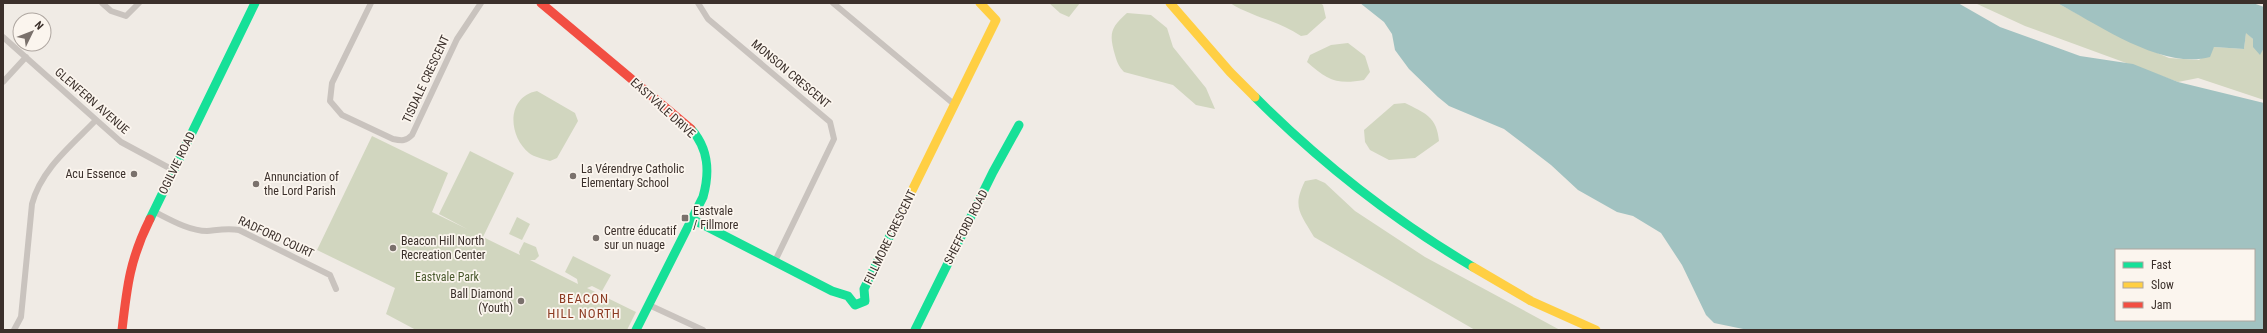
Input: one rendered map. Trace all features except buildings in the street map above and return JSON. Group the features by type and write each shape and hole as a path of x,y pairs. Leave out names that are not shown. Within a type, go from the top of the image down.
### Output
{"street":[{"path":"102,3 111,12 126,16 139,3"},
{"name":"OGILVIE ROAD","path":"122,330 128,276 139,241 255,3"},
{"name":"TISDALE CRESCENT","path":"371,3 332,83 330,100 342,115 393,139 402,141 408,139 412,135 456,39 481,3"},
{"name":"EASTVALE DRIVE","path":"542,3 692,130 699,140 708,160 709,170 703,197 636,330"},
{"name":"MONSON CRESCENT","path":"698,3 708,19 830,122 834,140 775,261"},
{"path":"834,3 955,105"},
{"name":"FILLMORE CRESCENT","path":"692,219 832,290 848,296 855,305 865,301 864,290 996,20 980,3"},
{"path":"1170,3 1230,72 1283,126 1354,185 1437,245 1531,301 1596,330"},
{"name":"GLENFERN AVENUE","path":"3,37 121,142 173,170"},
{"path":"3,82 26,57"},
{"path":"14,330 21,317 32,204 36,187 46,172 96,120"},
{"name":"SHEFFORD ROAD","path":"915,330 1019,125"},
{"name":"RADFORD COURT","path":"153,211 193,229 206,231 229,228 244,232 330,275 336,289"},
{"path":"649,305 703,330"}],"green space":[{"path":"1049,3 1080,3 1069,17 1060,13"},
{"path":"1230,3 1320,3 1323,5 1326,18 1307,35 1301,36 1283,26"},
{"path":"1975,3 2057,3 2125,39 2169,58 2199,60 2214,47 2244,49 2246,32 2253,39 2260,54 2264,48 2264,100 2198,78 2178,82 2025,26"},
{"path":"1127,13 1151,15 1167,28 1173,47 1206,88 1215,109 1196,105 1173,85 1124,72 1122,70 1118,64 1113,48 1112,32 1117,23"},
{"path":"1348,43 1365,56 1370,72 1364,80 1347,82 1333,80 1307,62 1310,55 1331,45"},
{"path":"537,91 575,113 578,121 557,158 550,161 536,157 529,153 522,146 514,127 515,109 520,101 527,95"},
{"path":"1405,103 1424,113 1433,121 1436,126 1439,141 1415,158 1389,160 1370,150 1365,142 1364,130 1394,104"},
{"name":"Eastvale Park","path":"372,136 448,173 432,212 467,229 439,214 470,151 514,173 483,237 520,255 519,252 524,242 536,247 539,256 535,260 530,260 578,284 577,279 565,272 573,256 611,275 602,291 592,286 587,288 636,312 627,330 416,330 386,314 395,288 317,250"},
{"path":"1316,179 1325,183 1355,211 1425,257 1560,330 1475,330 1314,237 1299,210 1298,204 1301,190 1305,181"},
{"path":"517,217 530,224 522,240 509,234"}],"water":[{"path":"1360,3 1958,3 2000,27 2080,56 2133,64 2178,82 2264,103 2264,330 1748,330 1714,323 1706,315 1682,265 1661,233 1633,216 1617,212 1578,190 1551,165 1504,129 1449,106 1409,69 1395,50 1392,34 1384,22"},
{"path":"2057,3 2253,3 2264,7 2264,48 2260,55 2253,47 2253,39 2246,33 2244,49 2214,47 2210,57 2191,59 2172,57 2131,43"}],"traffic: fast":[{"path":"150,219 255,3"},
{"path":"1255,97 1305,144 1359,189 1415,230 1473,267"},
{"path":"915,330 993,172 1019,125"},
{"path":"636,330 703,197 707,179 705,153 691,129"},
{"path":"692,219 832,291 848,296 855,305 865,301 864,289 902,211"}],"traffic: slow":[{"path":"902,211 996,20 980,3"},
{"path":"1170,3 1230,72 1255,97"},
{"path":"1473,267 1531,301 1596,330"}],"traffic: jam":[{"path":"541,3 691,129"},
{"path":"122,330 130,273 143,233 150,219"}],"place":[{"name":"Acu Essence","path":"134,174"},
{"name":"La Vérendrye Catholic Elementary School","path":"573,176"},
{"name":"Annunciation of the Lord Parish","path":"256,184"},
{"name":"Eastvale / Fillmore","path":"685,218"},
{"name":"Centre éducatif sur un nuage","path":"596,238"},
{"name":"Beacon Hill North Recreation Center","path":"393,248"},
{"name":"Ball Diamond (Youth)","path":"521,301"}],"district":[{"name":"BEACON HILL NORTH","path":"584,306"}]}
